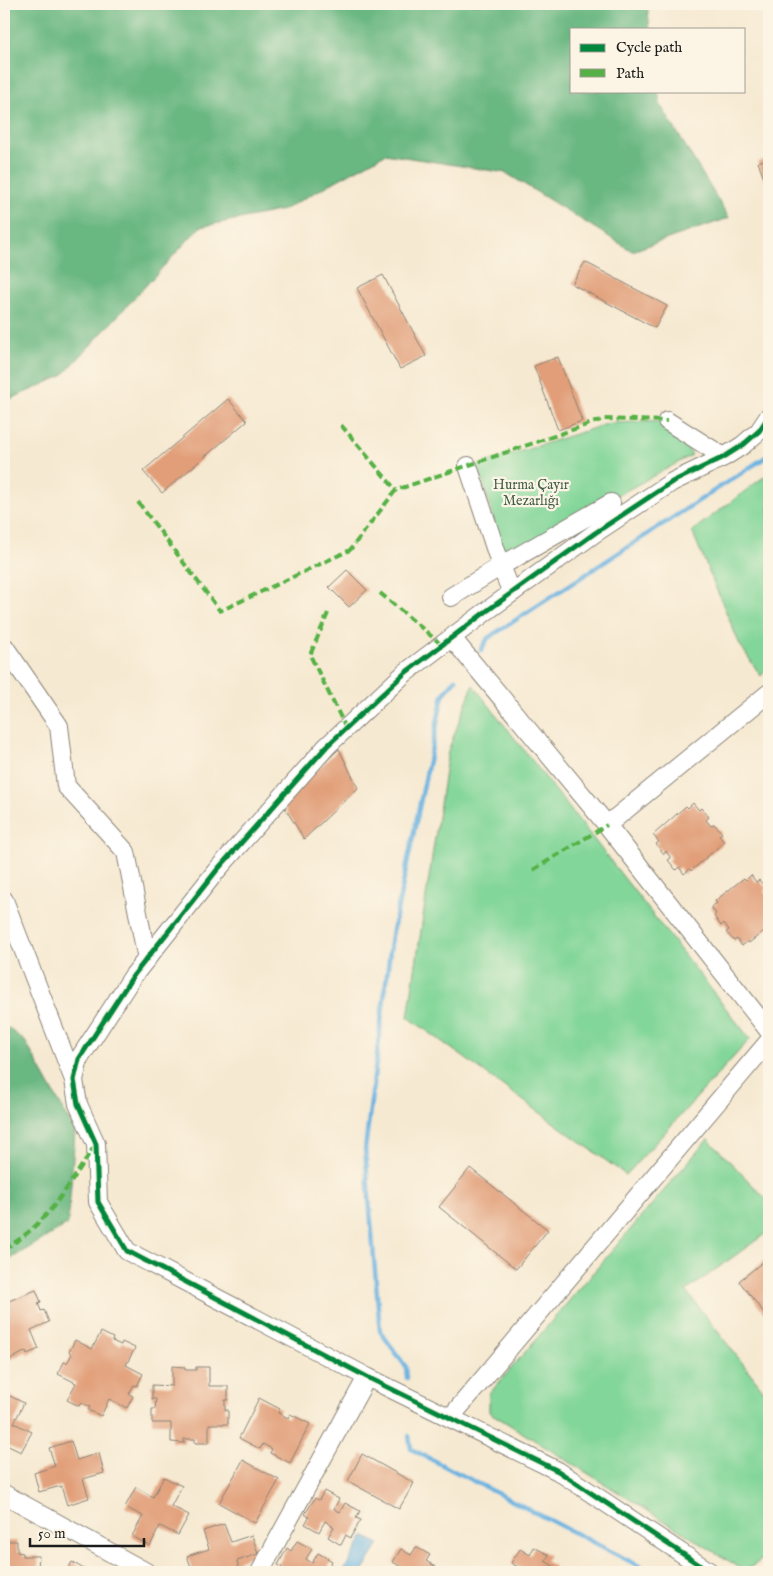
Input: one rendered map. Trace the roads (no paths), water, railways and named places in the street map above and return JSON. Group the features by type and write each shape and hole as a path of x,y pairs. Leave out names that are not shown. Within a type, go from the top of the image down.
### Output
{"street":[{"path":"74,1080 79,1059 133,976 229,856 327,746 405,673 512,593 595,533 672,482 724,457 754,435 769,416"},
{"path":"667,421 724,457"},
{"path":"468,466 501,566 512,593"},
{"path":"451,597 611,503"},
{"path":"452,638 607,825 769,1031"},
{"path":"4,646 59,726 66,786 126,852 147,959"},
{"path":"607,825 769,693"},
{"path":"4,900 7,916 74,1080 78,1104 96,1144 98,1202 127,1251 367,1377 558,1471 710,1572"},
{"path":"450,1418 769,1041"},
{"path":"260,1572 367,1377"},
{"path":"4,1494 146,1572"}],"water":[{"path":"364,1536 379,1544 362,1572 343,1572"}],"waterway":[{"path":"481,650 488,638 769,455"},
{"path":"407,1378 406,1367 380,1331 365,1149 392,935 443,695 456,679"},
{"path":"409,1436 411,1449 651,1572"}],"park label":[{"name":"Hurma Çayır Mezarlığı","path":"531,494"}]}
